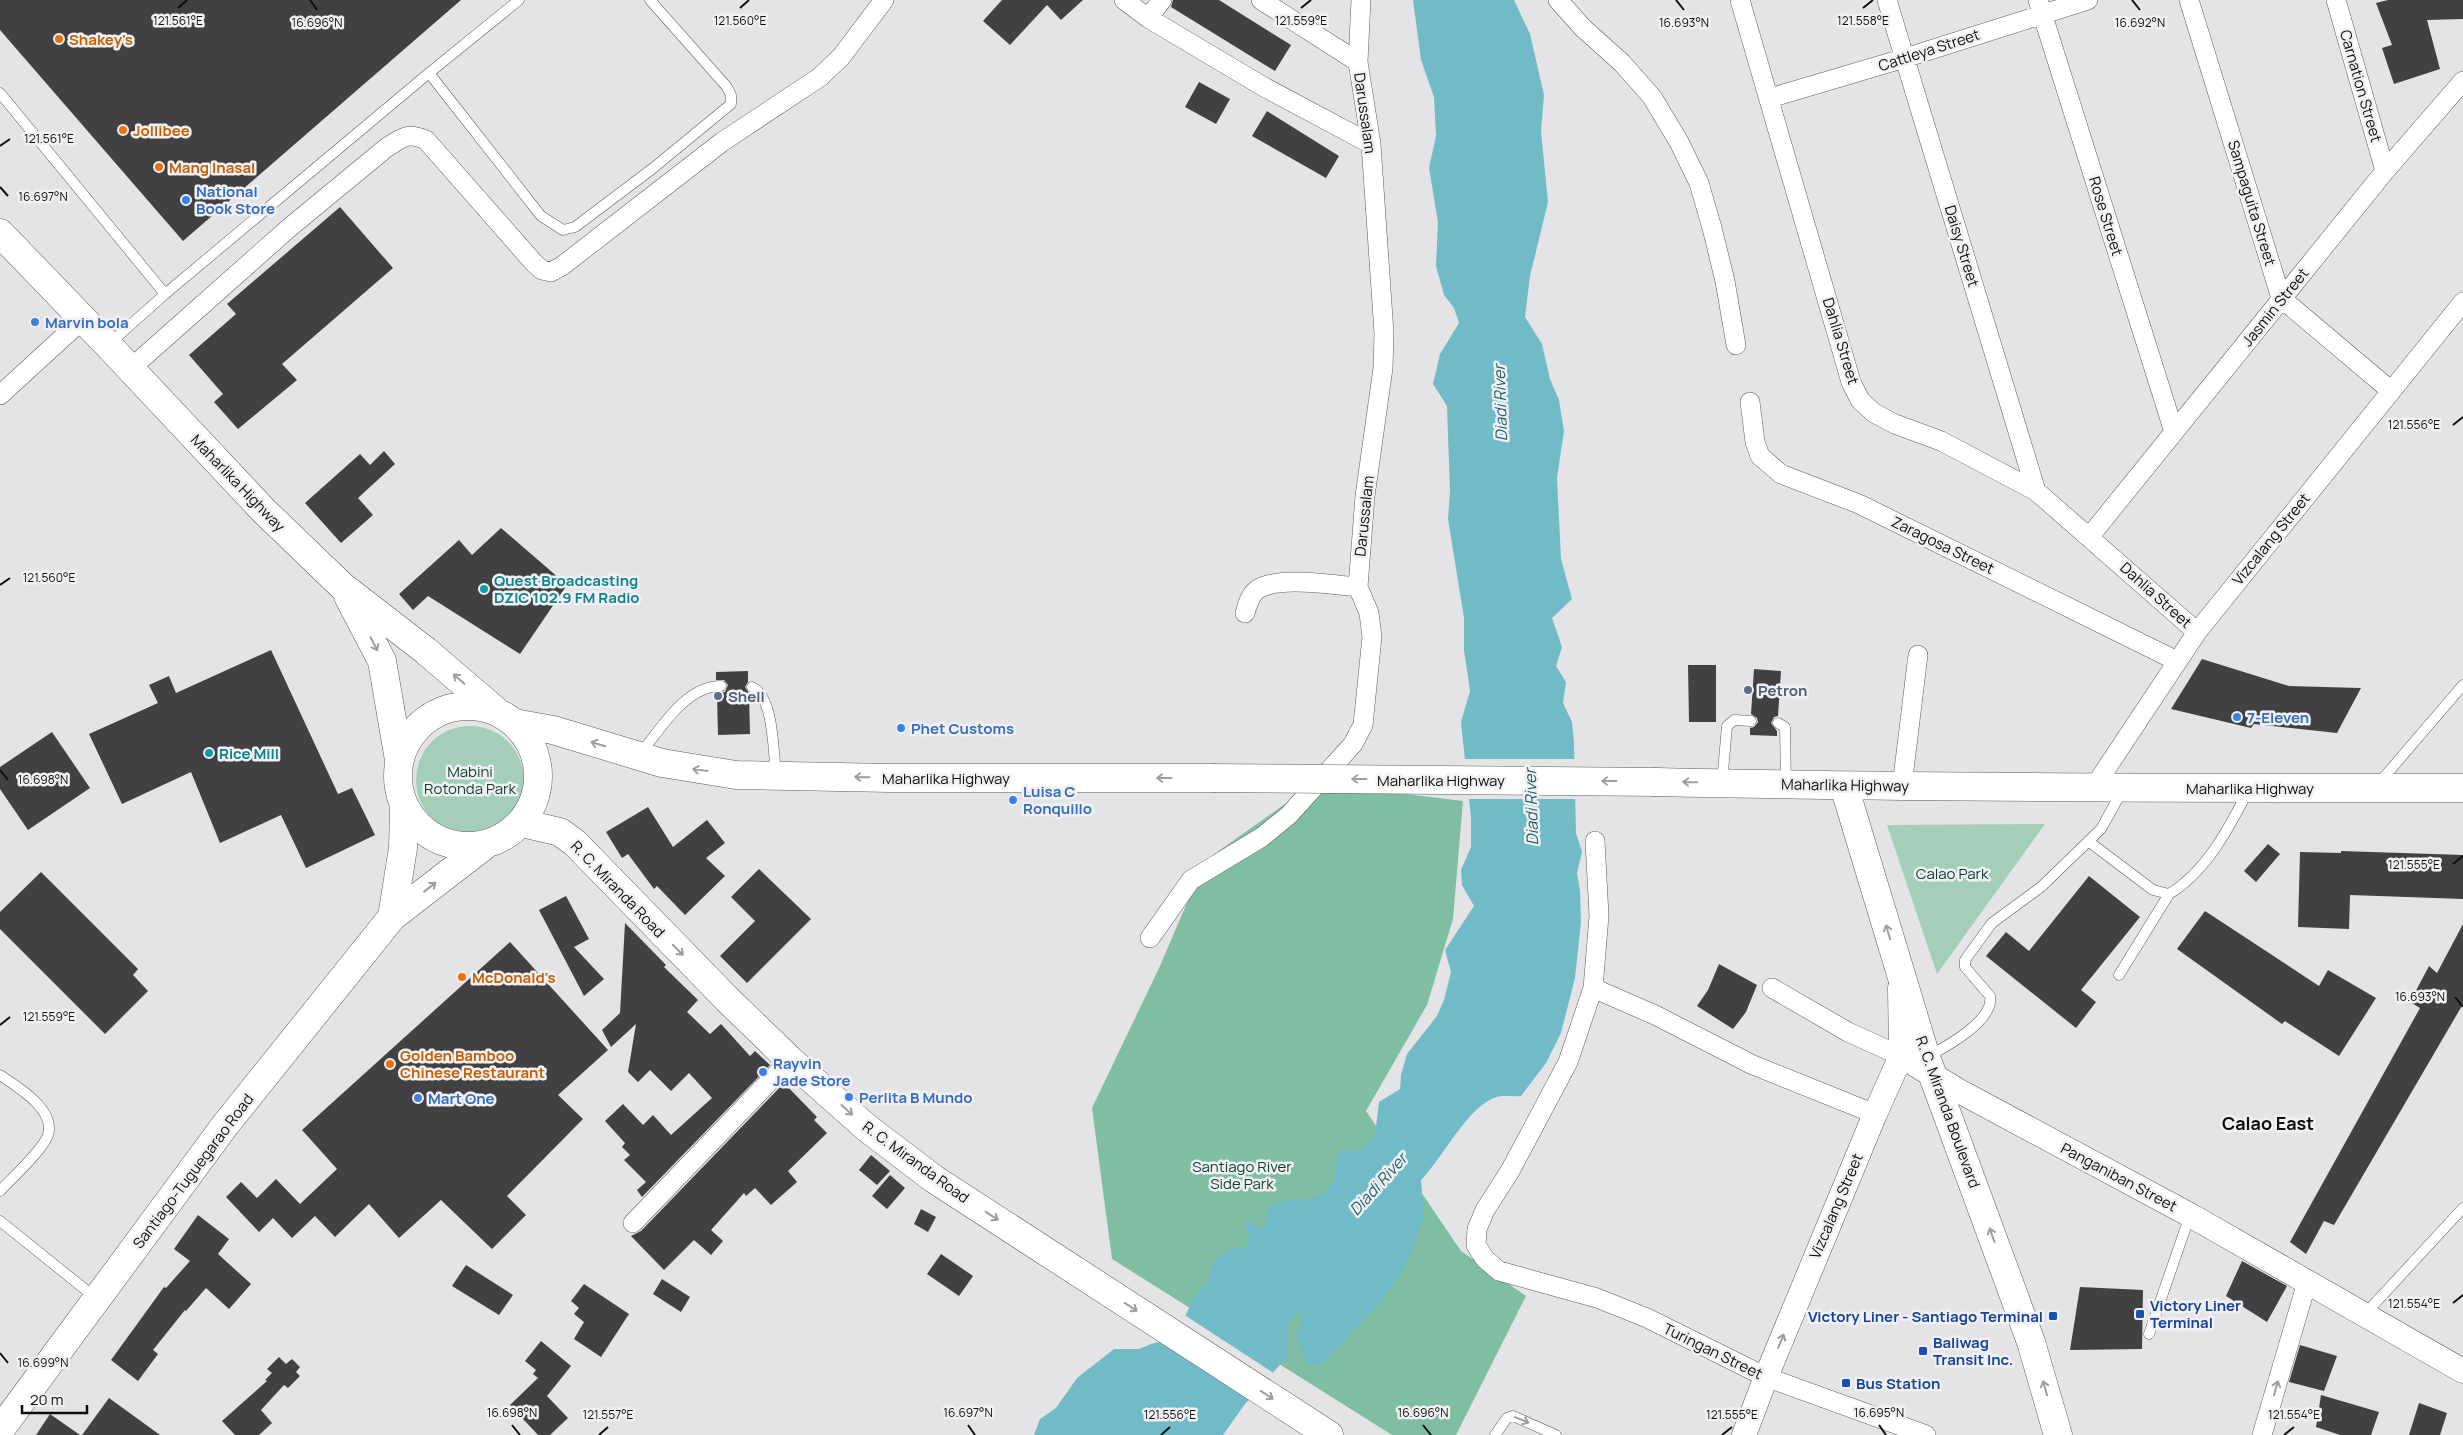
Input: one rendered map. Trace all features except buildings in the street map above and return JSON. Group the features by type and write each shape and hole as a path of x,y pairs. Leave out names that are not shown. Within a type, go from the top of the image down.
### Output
{"main road":[{"name":"Maharlika Highway","path":"0,234 82,320 108,344 264,511 342,586 426,651 505,717 637,756 686,768 716,772 776,775 890,778 1213,778 2249,790 2463,788"},
{"path":"342,586 382,660 399,760 398,785 404,808 418,827 438,841 460,847 484,846 505,838 522,823 534,804 539,782 537,760 529,740 505,717 472,706 447,708 425,720 408,738 399,760"},
{"name":"R. C. Miranda Boulevard","path":"1844,786 1900,973 1920,1063 2031,1342 2058,1435"},
{"name":"Santiago-Tuguegarao Road","path":"392,917 403,848 404,808"},
{"name":"R. C. Miranda Road","path":"522,823 560,832 575,843 668,941 790,1060 867,1128 934,1179 1329,1435"},
{"name":"Santiago-Tuguegarao Road","path":"0,1430 98,1300 226,1124 392,917 484,846"}],"street":[{"path":"130,369 304,216 386,148 402,137 412,134 426,140 534,263 542,270 551,272 562,266 722,142 820,77 841,57 884,0"},
{"path":"1124,0 1148,18 1310,114 1371,144"},
{"path":"1148,18 1162,0"},
{"path":"1261,0 1358,62"},
{"name":"Darussalam","path":"1150,938 1191,880 1262,837 1289,815 1353,744 1363,725 1372,637 1369,613 1358,586 1365,496 1383,368 1382,293 1371,144 1358,62 1361,0"},
{"path":"1558,0 1582,28 1622,63 1652,97 1679,142 1699,183 1712,228 1725,281 1736,345"},
{"name":"Dahlia Street","path":"1740,0 1851,382 1860,400 1874,413 1894,424 1941,441 2036,491 2090,536 2197,632"},
{"name":"Daisy Street","path":"1888,0 2036,491"},
{"name":"Cattleya Street","path":"1770,98 1905,58 2040,7 2088,0"},
{"name":"Sampaguita Street","path":"2189,0 2281,298"},
{"name":"Carnation Street","path":"2336,0 2385,171"},
{"name":"Rose Street","path":"2040,7 2174,432"},
{"name":"Jasmin Street","path":"2090,536 2385,171 2463,81"},
{"path":"2281,298 2390,390"},
{"name":"Vizcalang Street","path":"2094,787 2197,632 2390,390 2463,302"},
{"path":"0,395 82,320"},
{"name":"Zaragosa Street","path":"1750,402 1755,442 1760,456 1781,474 1859,504 2177,661"},
{"path":"1245,613 1249,599 1253,594 1258,589 1272,585 1294,583 1358,586"},
{"path":"1902,786 1918,655"},
{"path":"1595,842 1599,916 1593,988 1754,1065 1875,1114"},
{"name":"Turingan Street","path":"1593,988 1568,1062 1510,1171 1485,1210 1477,1229 1476,1245 1485,1259 1499,1271 1606,1302 1647,1318 1766,1377 1926,1435"},
{"name":"Panganiban Street","path":"1772,988 1848,1032 1920,1063 1959,1091 2190,1215 2365,1314 2440,1360 2463,1371"},
{"path":"633,1223 790,1060"},
{"name":"Vizcalang Street","path":"1744,1435 1766,1377 1875,1114 1920,1063"},
{"path":"2262,1435 2307,1282"}],"lane":[{"path":"108,344 429,73 519,0"},
{"path":"429,73 541,216 563,230 575,227 616,198 731,104 731,95 727,87 650,0"},
{"path":"0,93 165,294"},
{"path":"2375,788 2463,685"},
{"path":"637,756 678,708 693,694 701,689 721,686"},
{"path":"752,687 759,690 768,704 776,775"},
{"path":"1722,783 1727,726 1734,720 1751,721"},
{"path":"1778,723 1785,727 1786,785"},
{"path":"1920,1063 1964,1035 1990,1005 1990,996 1965,967 1965,960 1974,947 1992,923 2041,887 2101,829 2124,788"},
{"path":"2119,975 2169,894 2181,886 2209,855 2227,831 2249,790"},
{"path":"2088,841 2153,890 2169,894"},
{"path":"0,1075 24,1091 46,1115 48,1135 40,1147 0,1190"},
{"path":"2365,1314 2463,1208"},
{"path":"2149,1334 2190,1215"},
{"path":"0,1221 98,1300"},
{"path":"1495,1435 1507,1418 1513,1416 1556,1435"}],"green space":[{"name":"Mabini Rotonda Park","path":"470,726 491,730 508,742 520,759 524,780 520,801 508,818 491,830 470,834 449,830 432,818 420,801 416,780 420,759 432,742 449,730"},
{"name":"Santiago River Side Park","path":"1315,783 1463,801 1453,919 1427,1005 1366,1111 1461,1251 1526,1296 1456,1435 1392,1435 1112,1259 1092,1108 1160,966 1201,870 1217,852"},
{"name":"Calao Park","path":"2045,824 1937,974 1887,825"}],"water":[{"name":"Diadi River","path":"1413,0 1514,0 1530,34 1544,95 1541,131 1548,202 1530,276 1525,317 1542,344 1550,379 1559,400 1564,431 1557,478 1561,559 1572,599 1552,618 1562,647 1556,666 1566,682 1563,703 1572,722 1576,833 1582,852 1577,873 1580,891 1581,922 1575,978 1561,1033 1546,1063 1521,1096 1497,1097 1486,1102 1476,1110 1456,1133 1421,1180 1424,1216 1414,1247 1397,1279 1382,1300 1323,1364 1307,1364 1296,1334 1302,1324 1301,1309 1287,1326 1287,1357 1245,1404 1223,1435 1034,1435 1040,1419 1056,1408 1077,1378 1114,1349 1139,1349 1154,1343 1174,1340 1195,1295 1209,1282 1213,1262 1230,1249 1242,1248 1250,1240 1244,1219 1265,1229 1268,1209 1284,1200 1304,1200 1323,1195 1334,1180 1339,1149 1362,1151 1375,1135 1379,1102 1400,1089 1401,1075 1407,1054 1437,1016 1444,1000 1451,972 1445,950 1474,906 1462,885 1461,870 1471,847 1471,818 1461,722 1470,691 1464,650 1464,618 1448,519 1450,491 1447,406 1433,384 1440,354 1459,323 1454,308 1444,295 1436,266 1438,222 1429,168 1436,136 1434,97 1421,60"}],"pier":[{"path":"1463,759 1577,759 1578,799 1466,799"},
{"path":"1183,1314 1275,1374 1252,1400 1172,1338"}],"place":[{"name":"Shakey's","path":"59,39"},
{"name":"Jollibee","path":"123,130"},
{"name":"Mang Inasal","path":"159,167"},
{"name":"National Book Store","path":"186,200"},
{"name":"Marvin bola","path":"35,322"},
{"name":"Quest Broadcasting DZIC 102.9 FM Radio","path":"484,589"},
{"name":"Petron","path":"1748,690"},
{"name":"Shell","path":"718,696"},
{"name":"7-Eleven","path":"2237,717"},
{"name":"Phet Customs","path":"901,728"},
{"name":"Rice Mill","path":"209,753"},
{"name":"Luisa C Ronquillo","path":"1013,800"},
{"name":"McDonald's","path":"462,977"},
{"name":"Golden Bamboo Chinese Restaurant","path":"390,1064"},
{"name":"Rayvin Jade Store","path":"763,1072"},
{"name":"Perlita B Mundo","path":"849,1097"},
{"name":"Mart One","path":"418,1098"},
{"name":"Victory Liner Terminal","path":"2140,1314"},
{"name":"Victory Liner - Santiago Terminal","path":"2053,1316"},
{"name":"Baliwag Transit Inc.","path":"1923,1351"},
{"name":"Bus Station","path":"1846,1383"}],"district":[{"name":"Calao East","path":"2268,1123"}]}
